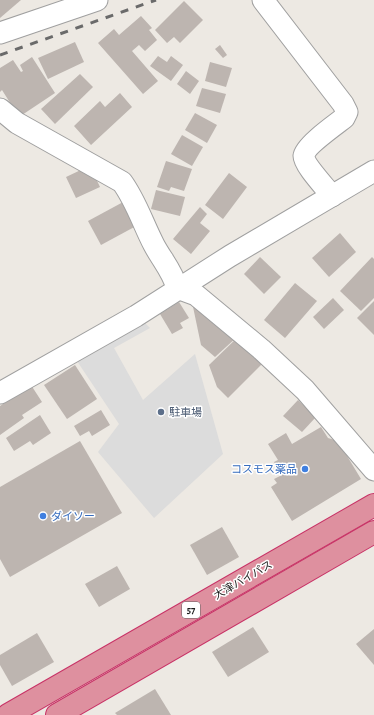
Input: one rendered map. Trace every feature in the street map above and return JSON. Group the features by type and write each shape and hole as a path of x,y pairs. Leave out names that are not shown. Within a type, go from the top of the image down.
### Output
{"highway":[{"name":"大津バイパス","path":"8,715 374,505"},
{"name":"57","path":"57,715 374,532"}],"street":[{"path":"0,33 97,0"},
{"path":"263,0 343,104 347,112 344,118 306,148 304,156 307,164 332,196"},
{"path":"0,109 17,123 122,182 130,193 154,245 174,278 177,288"},
{"path":"0,393 136,316 169,295 177,288 374,171"},
{"path":"177,288 196,295 261,349 305,390 344,438 374,470"}],"shaded area":[{"name":"駐車場","path":"142,320 150,328 114,348 143,400 195,354 223,454 154,518 98,452 119,424 77,361"}],"building":[{"path":"0,0 21,0 0,18"},
{"path":"184,1 203,20 180,43 174,37 167,43 155,30"},
{"path":"141,16 152,28 149,30 157,40 145,51 139,45 132,51 158,81 143,94 98,43 114,29 119,35"},
{"path":"75,42 84,62 48,79 38,58"},
{"path":"220,45 227,55 223,58 215,49"},
{"path":"158,56 167,62 171,56 183,65 171,81 150,66"},
{"path":"32,57 55,93 19,117 2,90 0,92 0,68 13,60 21,72 23,71 20,65"},
{"path":"210,62 232,68 226,87 205,81"},
{"path":"186,71 199,81 190,94 177,84"},
{"path":"80,74 93,87 55,124 41,109"},
{"path":"202,88 226,94 220,113 196,106"},
{"path":"120,93 132,107 91,145 74,126 100,101 105,107"},
{"path":"195,113 217,125 207,143 185,130"},
{"path":"182,135 203,147 192,166 171,154"},
{"path":"166,161 192,169 184,191 171,187 169,191 157,187"},
{"path":"89,164 100,187 76,198 66,177 85,168"},
{"path":"229,173 247,187 223,219 205,205"},
{"path":"156,190 185,197 180,216 151,209"},
{"path":"125,201 138,225 101,245 88,221"},
{"path":"200,207 207,214 200,223 210,231 191,254 173,239"},
{"path":"340,233 356,252 329,277 312,258"},
{"path":"260,257 281,277 264,294 244,274"},
{"path":"372,257 374,259 374,298 361,311 340,291"},
{"path":"295,283 317,301 285,338 264,320"},
{"path":"333,298 344,310 324,329 313,317"},
{"path":"374,301 374,335 357,318"},
{"path":"179,302 189,318 180,323 183,328 172,334 160,314"},
{"path":"192,302 237,337 215,357 201,345"},
{"path":"240,335 265,361 228,398 217,387 209,365"},
{"path":"75,365 97,399 67,419 44,385"},
{"path":"31,385 42,402 22,415 24,418 0,435 0,406"},
{"path":"298,400 316,417 302,432 283,416"},
{"path":"101,410 110,425 92,436 89,431 80,436 74,426"},
{"path":"40,415 51,433 33,445 30,441 14,451 6,438"},
{"path":"321,427 328,438 338,441 361,479 292,521 271,487 277,483 274,479 282,475 274,462 278,460 268,444 286,433 292,444"},
{"path":"80,441 122,513 10,577 0,559 0,487"},
{"path":"222,527 239,557 207,575 190,545"},
{"path":"117,566 130,589 99,607 85,584"},
{"path":"253,627 269,652 228,677 212,652"},
{"path":"374,629 374,665 356,644"},
{"path":"37,633 54,662 12,686 0,665 0,655"},
{"path":"155,689 171,715 117,715 115,713"}],"railway":[{"path":"0,55 156,0"}],"place":[{"name":"駐車場","path":"161,412"},
{"name":"コスモス薬品","path":"305,469"},
{"name":"ダイソー","path":"43,516"}]}
